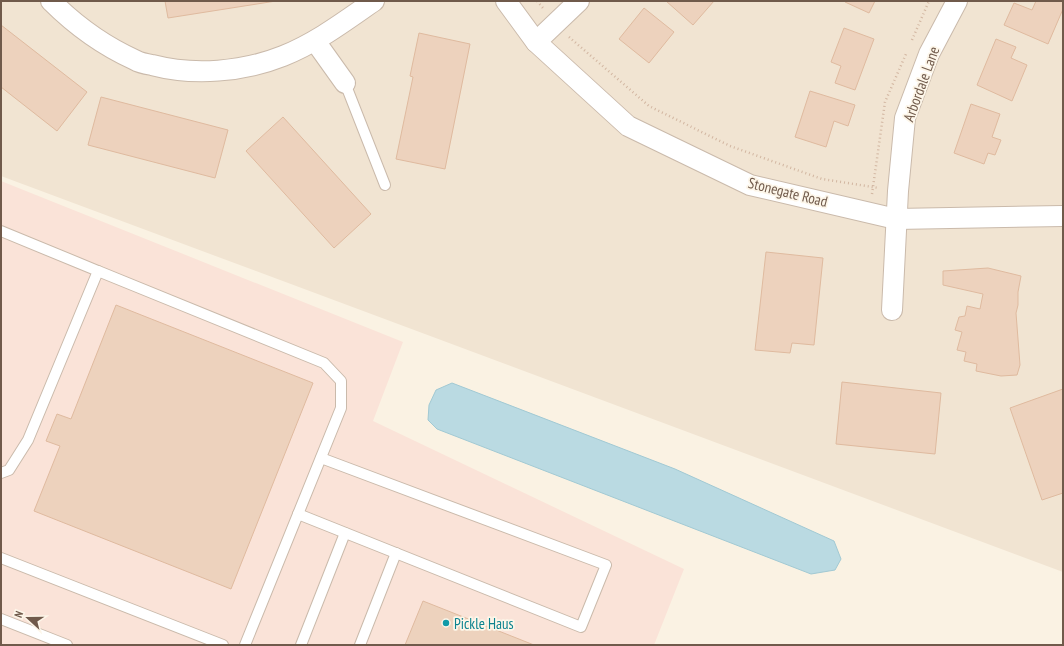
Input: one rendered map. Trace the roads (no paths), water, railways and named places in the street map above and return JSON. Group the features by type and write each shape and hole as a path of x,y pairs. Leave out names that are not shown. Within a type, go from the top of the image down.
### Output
{"street":[{"path":"51,1 61,12 85,31 109,47 136,61 186,71 234,69 261,64 284,56 315,41 374,1"},
{"name":"Stonegate Road","path":"506,1 536,42 628,126 750,185 896,219 1063,216"},
{"path":"536,42 579,1"},
{"name":"Arbordale Lane","path":"892,310 896,219 905,118 930,54 957,1"},
{"path":"315,41 345,83"}],"lane":[{"path":"345,83 385,185"},
{"path":"1,231 324,363 341,381 341,408 245,645"},
{"path":"1,473 9,470 28,440 98,271"},
{"path":"298,514 581,627 606,565 321,458"},
{"path":"300,645 345,533"},
{"path":"360,645 396,553"},
{"path":"1,558 223,645"},
{"path":"1,619 67,645"}],"water":[{"path":"452,383 675,469 834,541 841,559 835,570 811,574 437,429 428,420 429,405 436,390"}],"place":[{"name":"Pickle Haus","path":"446,623"}]}
